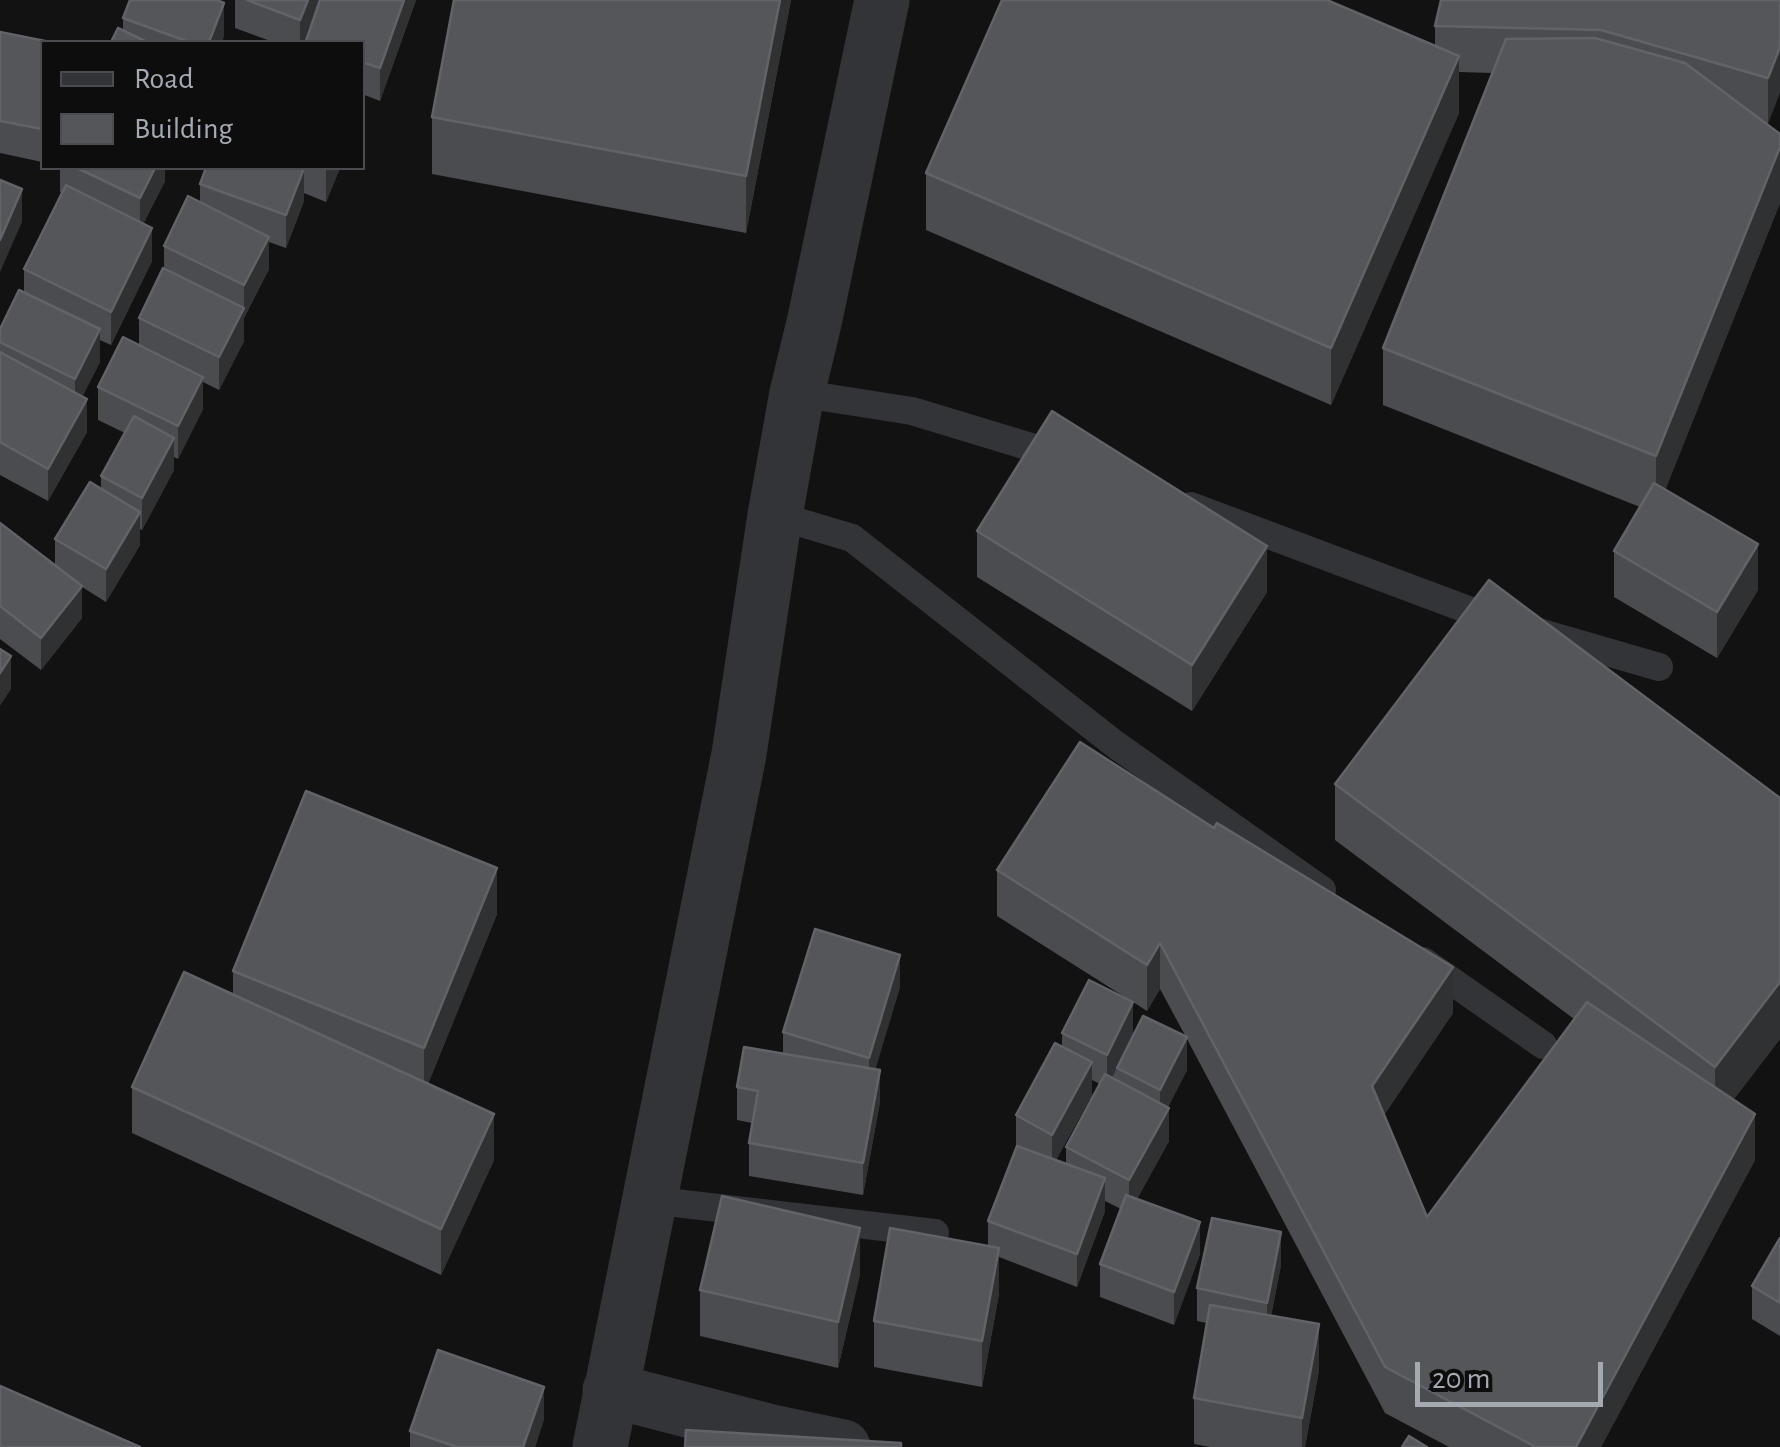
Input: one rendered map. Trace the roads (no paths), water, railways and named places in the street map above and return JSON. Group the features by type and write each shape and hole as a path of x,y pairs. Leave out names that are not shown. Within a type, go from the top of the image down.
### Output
{"street":[{"path":"600,1447 739,754 797,393 882,0"},
{"path":"610,1390 843,1447"}],"lane":[{"path":"797,393 912,411 1086,465"},
{"path":"1174,500 1490,618 1659,667"},
{"path":"775,515 852,538 1116,745 1337,900"},
{"path":"1400,945 1543,1045"},
{"path":"648,1200 935,1233"}]}
